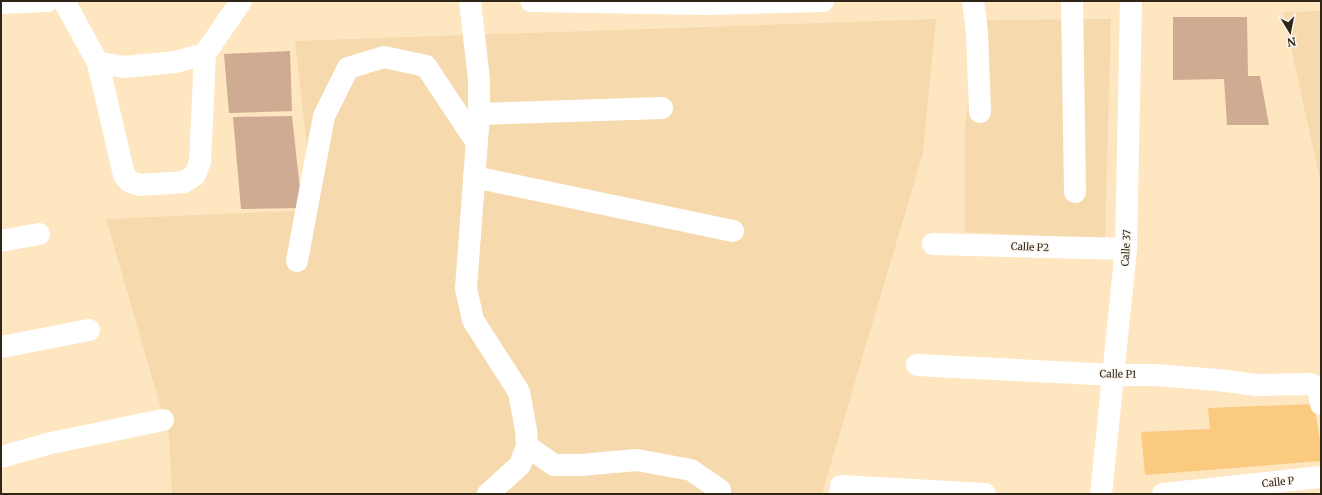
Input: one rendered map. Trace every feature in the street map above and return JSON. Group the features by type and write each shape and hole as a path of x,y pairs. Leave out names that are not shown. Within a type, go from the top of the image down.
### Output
{"street":[{"path":"1,3 47,1"},
{"path":"64,1 98,63 124,175 130,182 140,184 184,182 195,175 200,162 205,54 242,1"},
{"path":"470,1 479,80 479,114 466,288 473,320 520,392 527,446 520,465 488,494"},
{"path":"531,1 707,4 823,1"},
{"path":"973,1 977,32 980,112"},
{"path":"1072,1 1075,192"},
{"name":"Calle 37","path":"1101,494 1126,249 1131,1"},
{"path":"98,63 125,66 161,64 205,54"},
{"path":"296,261 324,116 348,68 384,57 426,66 477,142"},
{"path":"479,114 662,108"},
{"path":"474,177 733,231"},
{"path":"1,241 38,234"},
{"name":"Calle P2","path":"934,244 1126,249"},
{"path":"1,347 89,330"},
{"name":"Calle P1","path":"917,365 1114,375 1155,375 1256,385 1310,384 1319,396"},
{"path":"1,456 163,420"},
{"path":"527,446 554,465 580,466 637,460 691,470 720,490 720,494"},
{"name":"Calle P","path":"1163,494 1321,477"},
{"path":"841,490 985,494"}],"shaded area":[{"path":"1321,11 1321,184 1283,12"},
{"path":"936,19 923,153 823,494 172,494 169,436 106,219 314,210 295,41"},
{"path":"1111,19 1105,239 965,232 965,124 981,20"},
{"path":"1314,404 1321,447 1321,461 1145,475 1141,432 1210,429 1208,408"}],"building":[{"path":"1173,17 1247,17 1248,76 1260,76 1269,125 1227,125 1224,79 1173,80"},
{"path":"290,51 292,111 229,113 224,54"},
{"path":"292,116 302,208 241,209 233,117"}]}
